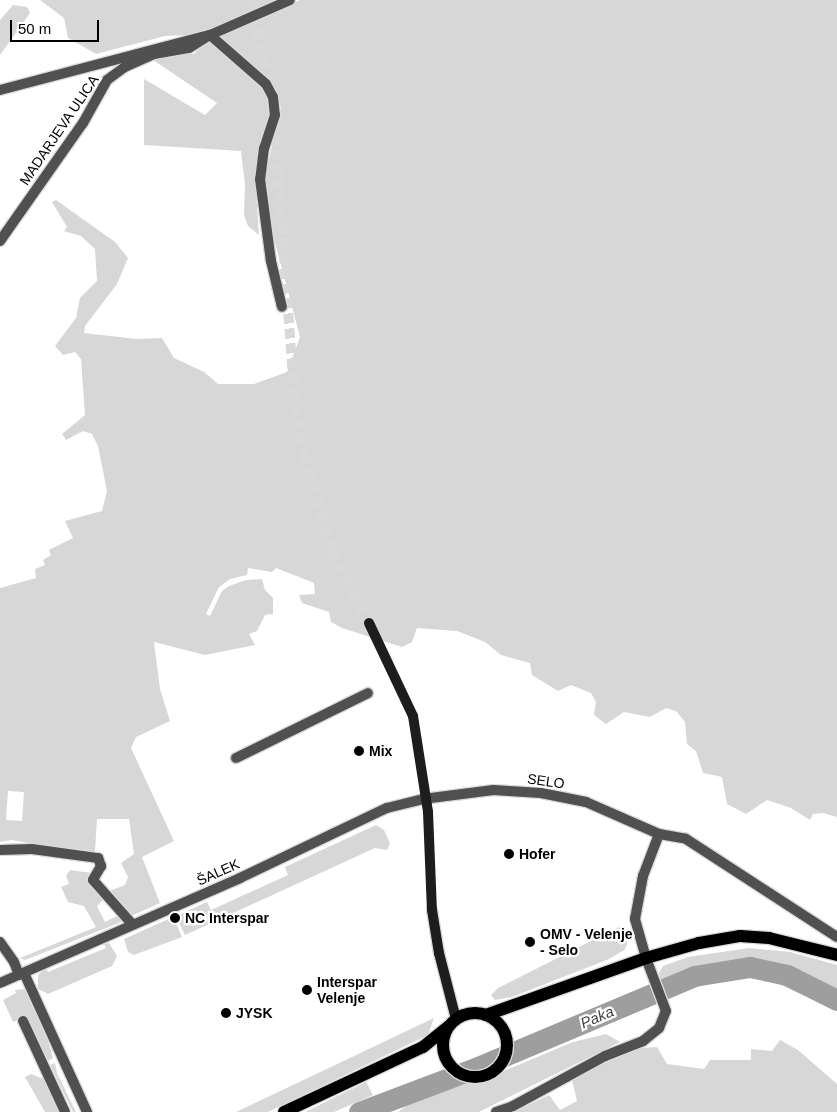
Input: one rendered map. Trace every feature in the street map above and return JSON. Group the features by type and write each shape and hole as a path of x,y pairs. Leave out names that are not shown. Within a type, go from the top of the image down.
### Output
{"main road":[{"path":"369,623 413,716 428,812 432,910 453,1022 442,1045 448,1064 465,1076 487,1075 503,1061 506,1016 522,1004"},
{"path":"284,1112 423,1046 453,1022 476,1013 486,1015 522,1004 646,958 699,943 740,936 796,942 837,955"},
{"path":"486,1015 504,1034"},
{"path":"423,1046 442,1045"}],"street":[{"path":"0,90 210,35 290,0"},
{"path":"210,35 266,84 272,97 275,115 264,148 260,179 269,252 282,307"},
{"name":"MADARJEVA ULICA","path":"0,241 83,123 107,80 125,67 154,54 189,48 210,35"},
{"path":"236,758 368,693"},
{"name":"SELO","path":"423,799 493,790 542,793 586,802 659,834 686,840 722,860 837,938"},
{"name":"ŠALEK","path":"0,983 387,808 423,799"},
{"path":"496,1112 514,1106 605,1056 643,1041 659,1028 666,1010 646,958 635,919 643,876 659,834"},
{"path":"0,850 32,849 98,858 101,866 93,880 132,924"},
{"path":"0,942 22,974 87,1112"},
{"path":"23,1021 65,1112"}],"shaded area":[{"path":"40,0 277,0 195,35 165,36 96,54 68,38 64,18"},
{"path":"300,0 837,0 837,817 823,813 813,814 810,820 791,808 767,800 746,814 727,804 722,777 703,773 696,751 687,744 685,722 676,711 666,708 650,717 624,712 606,724 594,715 596,702 591,693 571,685 558,691 532,675 530,663 501,655 485,642 457,631 417,628 412,642 402,647 342,628 331,622 329,612 302,603 299,595 315,594 314,583 276,568 272,572 248,568 247,575 230,579 219,587 206,614 210,616 222,591 229,586 246,580 262,579 265,590 273,598 273,614 265,615 257,631 249,634 255,645 205,655 154,642 160,689 170,721 136,737 131,748 174,841 142,857 160,903 131,916 107,892 125,885 128,877 121,863 134,854 129,819 97,819 95,851 69,851 12,840 0,842 0,588 36,578 35,569 45,565 43,560 51,555 49,550 73,538 65,521 102,511 107,491 98,446 92,434 83,431 66,440 62,434 85,415 81,359 75,352 63,355 55,346 76,318 80,298 97,281 95,249 81,236 64,231 67,227 52,202 56,200 115,242 128,258 117,284 85,326 84,333 137,339 162,338 174,358 204,372 218,384 254,384 287,372 300,337 276,246 266,226 264,180 281,108 275,89 217,38 221,33","holes":["8,791 24,792 22,821 6,820"]},
{"path":"13,5 27,7 30,13 0,55 0,20"},
{"path":"205,42 213,44 261,84 267,98 269,119 261,140 255,177 259,235 248,226 244,215 245,185 241,151 144,145 144,79 205,115 217,103 153,60 173,54 194,54"},
{"path":"376,825 384,830 390,843 387,850 375,848 185,935 176,916 207,902 211,910 288,875 285,867"},
{"path":"70,870 92,873 104,899 97,906 105,922 117,916 124,921 25,960 20,958 96,927 84,906 68,902 61,887 69,884 66,876"},
{"path":"173,917 182,937 134,955 128,952 124,939"},
{"path":"619,927 628,932 627,945 624,950 609,959 512,997 495,1000 491,995 498,988"},
{"path":"109,943 117,956 112,966 48,994 38,989 38,975 46,968 48,972 106,948 104,944"},
{"path":"749,948 790,952 837,965 837,993 802,975 750,962 697,970 661,984 659,973 663,966 688,957"},
{"path":"772,976 833,1002 837,1010 772,981"},
{"path":"25,989 46,1034 53,1058 48,1061 26,1017 13,1022 3,1000 16,993 15,990"},
{"path":"434,1018 428,1035 268,1112 236,1112"},
{"path":"606,1034 620,1042 479,1112 398,1112 412,1102 506,1070 573,1042"},
{"path":"780,1040 798,1050 837,1084 837,1112 514,1112 549,1095 560,1110 577,1101 572,1080 596,1065 640,1048 657,1047 667,1064 704,1069 710,1060 751,1060 751,1049 772,1051"},
{"path":"55,1063 57,1073 76,1112 73,1112 50,1065"},
{"path":"31,1074 44,1079 60,1112 45,1112 25,1077"},
{"path":"366,1082 373,1095 334,1112 305,1112"}],"waterway":[{"name":"Paka","path":"359,1112 478,1067 694,976 750,967 787,975 837,1000"}],"tunnel":[{"path":"251,0 270,92"},
{"path":"274,119 295,404 304,454 332,550 369,623"}],"place":[{"name":"Mix","path":"359,751"},
{"name":"Hofer","path":"509,854"},
{"name":"NC Interspar","path":"175,918"},
{"name":"OMV - Velenje - Selo","path":"530,942"},
{"name":"Interspar Velenje","path":"307,990"},
{"name":"JYSK","path":"226,1013"}]}
